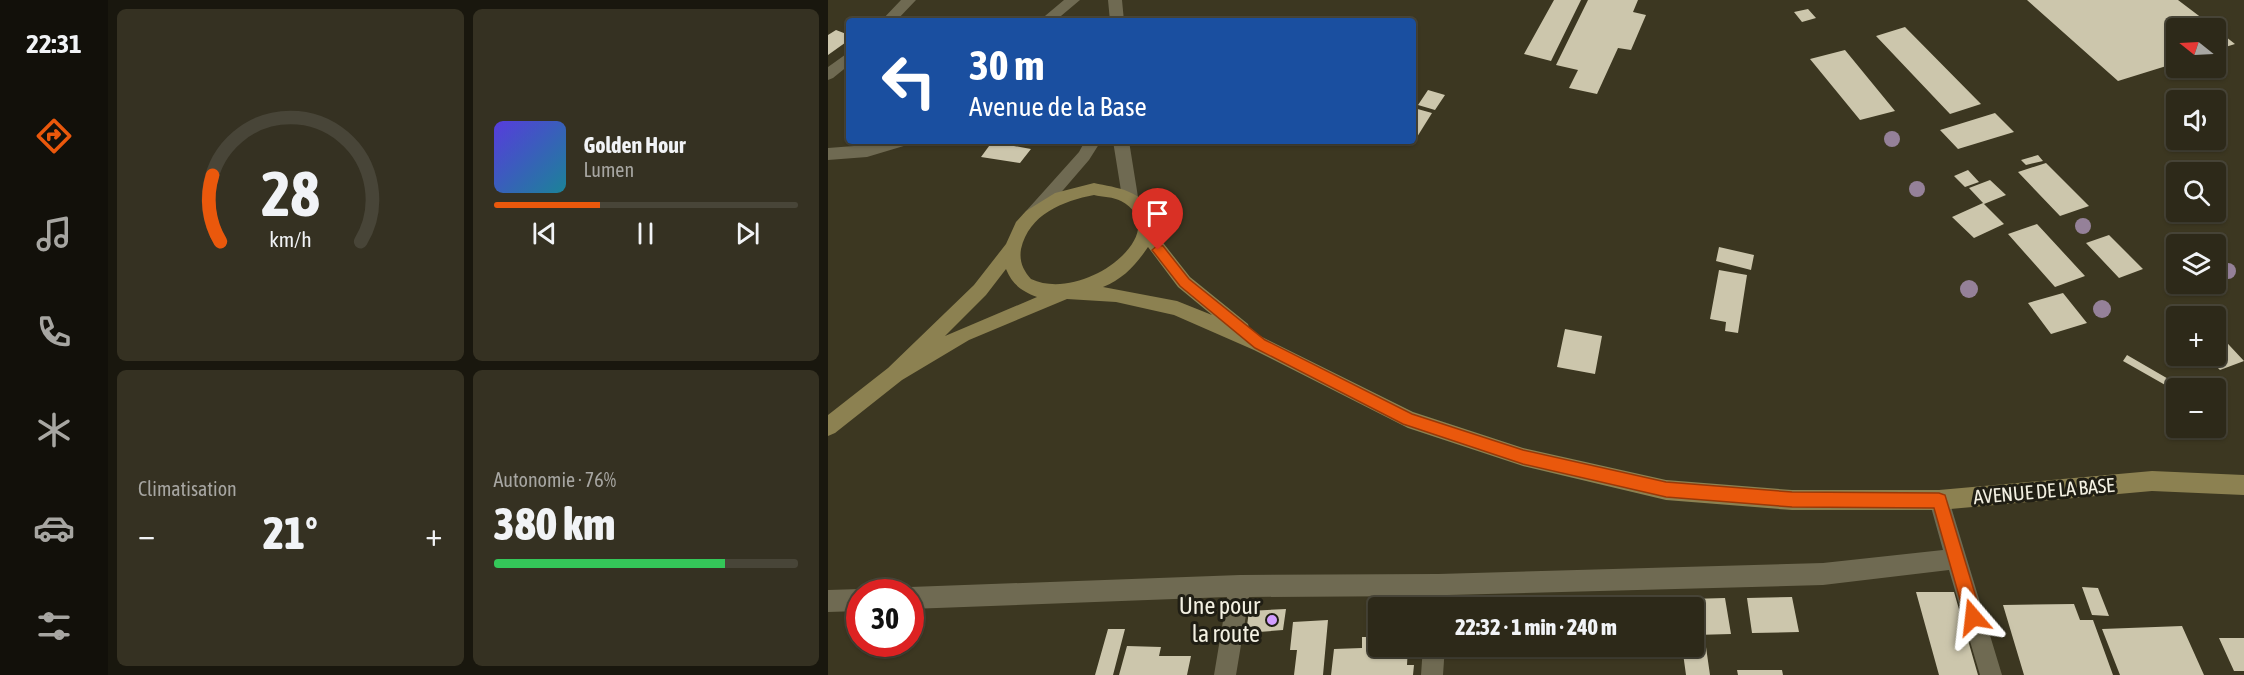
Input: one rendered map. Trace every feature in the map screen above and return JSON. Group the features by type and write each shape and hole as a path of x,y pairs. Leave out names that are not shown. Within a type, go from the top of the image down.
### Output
{"main road":[{"path":"828,427 895,374 980,290 1011,249 1019,231 1033,215 1051,202 1072,193 1114,190 1130,197 1141,207 1146,219 1146,233 1139,249 1127,265 1109,278 1088,288 1066,292 1046,292 1030,286 1018,277 1011,264 1011,249"},
{"name":"AVENUE DE LA BASE","path":"1146,233 1184,282 1260,344"},
{"path":"895,374 963,335 1066,292"},
{"name":"AVENUE DE LA BASE","path":"1066,292 1116,295 1177,308 1260,344 1408,419 1534,460 1666,490 1792,500 1939,500 2152,481 2244,485"}],"street":[{"path":"891,18 909,0"},
{"path":"1050,18 1073,0"},
{"path":"1115,0 1117,18"},
{"path":"828,75 846,60"},
{"path":"828,154 867,151 892,144"},
{"path":"1033,215 1084,156 1091,144"},
{"path":"1121,144 1130,197"},
{"path":"1939,500 1991,675"},
{"path":"924,597 1240,586 1438,585 1823,574 1956,559"},
{"path":"1437,597 1438,585"},
{"path":"1225,675 1240,586"},
{"path":"828,601 846,600"},
{"path":"1432,675 1433,657"}],"building":[{"path":"1554,0 1581,0 1551,61 1524,54"},
{"path":"1588,0 1638,0 1633,12 1646,15 1631,50 1618,48 1597,94 1569,88 1578,70 1556,65"},
{"path":"2027,0 2178,0 2202,18 2166,18 2166,66 2118,81"},
{"path":"1808,9 1816,18 1802,22 1794,12"},
{"path":"1905,27 1981,104 1950,114 1876,36"},
{"path":"836,30 846,34 846,42 828,55 828,35"},
{"path":"2226,37 2235,44 2226,47"},
{"path":"1845,50 1895,111 1860,120 1810,59"},
{"path":"1428,90 1445,95 1435,110 1418,105"},
{"path":"1416,109 1432,113 1416,136"},
{"path":"1995,113 2014,132 1958,149 1940,130"},
{"path":"991,144 1031,149 1020,163 981,157"},
{"path":"2038,155 2043,161 2026,165 2021,160"},
{"path":"2046,163 2089,206 2060,216 2018,172"},
{"path":"1968,170 1979,182 1965,187 1954,176"},
{"path":"1990,180 2006,195 1984,204 1969,188"},
{"path":"1983,203 2004,224 1974,238 1952,217"},
{"path":"2037,224 2085,276 2055,287 2008,234"},
{"path":"2109,235 2143,269 2119,278 2086,243"},
{"path":"1719,247 1754,255 1751,270 1716,261"},
{"path":"1719,270 1747,275 1738,333 1725,331 1726,322 1710,319"},
{"path":"2063,293 2087,323 2051,334 2028,303"},
{"path":"1565,329 1602,336 1595,374 1557,367"},
{"path":"2226,342 2244,361 2220,370 2216,366 2226,366"},
{"path":"2127,355 2167,378 2166,385 2123,361"},
{"path":"2082,587 2098,588 2109,616 2092,615"},
{"path":"1916,592 1954,592 1978,675 1939,675"},
{"path":"1792,597 1799,632 1752,633 1747,598"},
{"path":"1725,598 1731,634 1704,635 1704,599"},
{"path":"2074,604 2080,620 2093,620 2113,675 2024,675 2003,605"},
{"path":"1286,609 1283,630 1246,633 1249,611"},
{"path":"1328,620 1323,675 1294,675 1297,650 1290,650 1293,622"},
{"path":"2182,626 2204,675 2120,675 2102,629"},
{"path":"1108,629 1125,629 1113,675 1095,675"},
{"path":"1362,637 1368,637 1368,657 1407,657 1407,665 1414,665 1413,675 1331,675 1334,649 1362,648"},
{"path":"2219,638 2244,638 2244,671 2234,671"},
{"path":"1705,640 1710,675 1686,675 1684,657 1704,657"},
{"path":"1127,646 1161,647 1159,656 1191,656 1187,675 1119,675"},
{"path":"1737,670 1782,670 1783,675 1738,675"}],"place":[{"name":"Une pour la route","path":"1272,620"}],"route":[{"path":"1158,250 1184,282 1260,344 1408,419 1523,457 1666,490 1792,500 1939,500 1973,617"}]}
